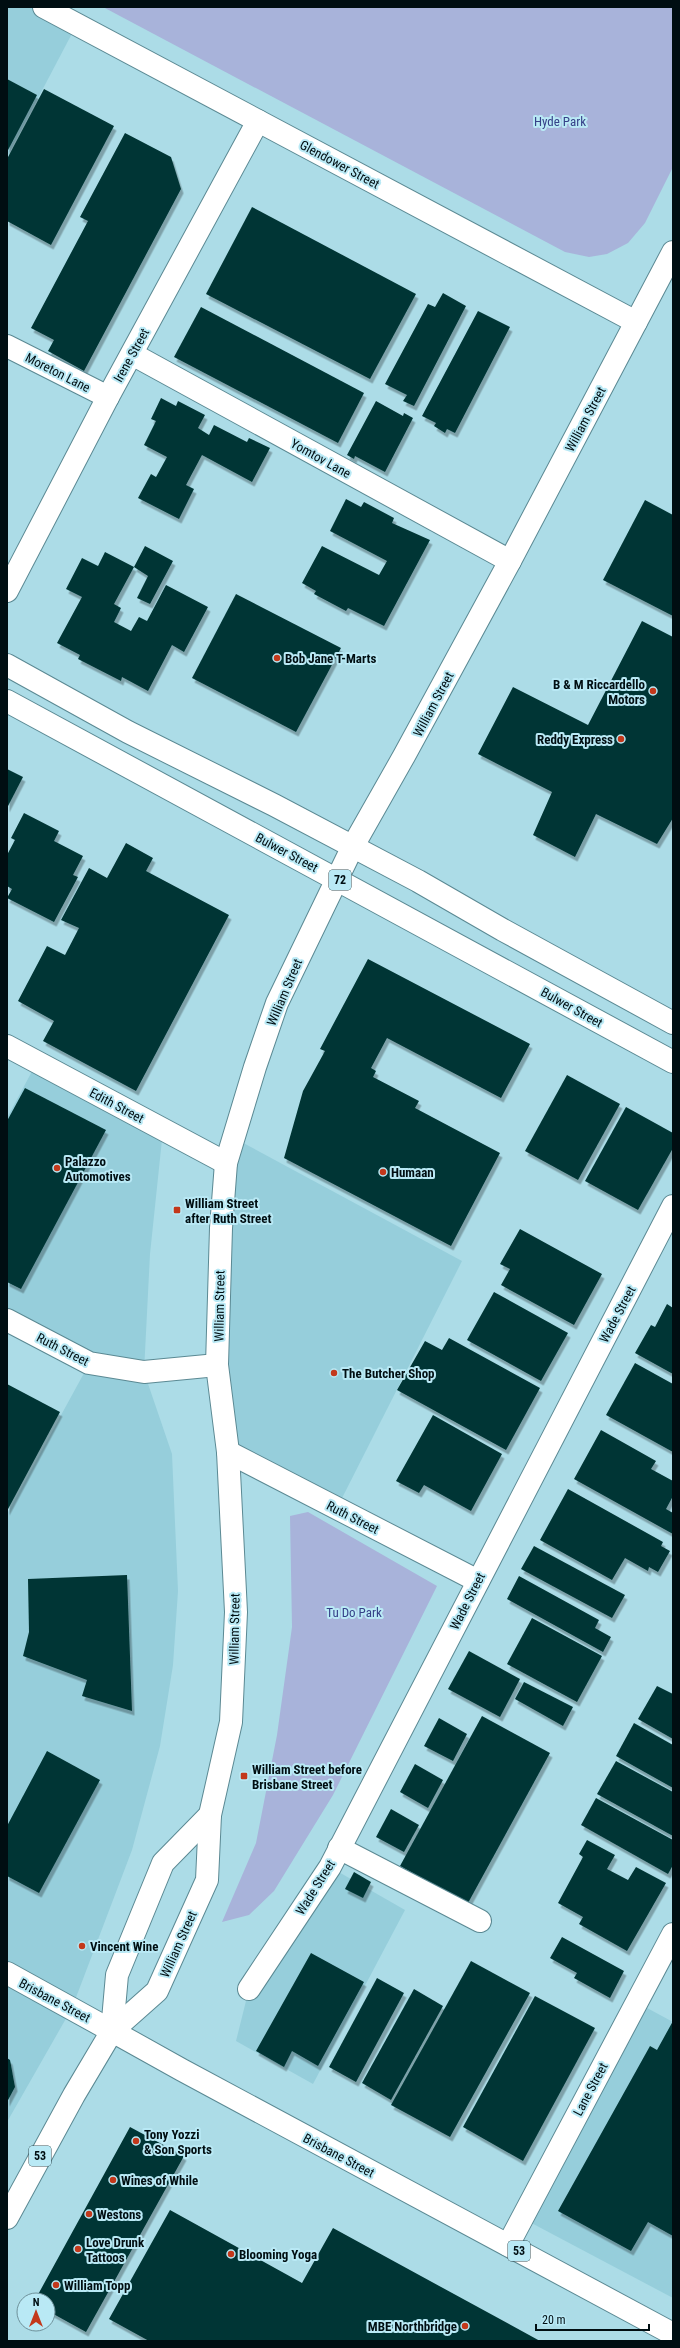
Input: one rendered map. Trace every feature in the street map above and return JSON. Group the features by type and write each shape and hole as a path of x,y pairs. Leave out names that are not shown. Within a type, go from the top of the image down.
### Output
{"main road":[{"name":"Glendower Street","path":"44,7 636,322"},
{"name":"Irene Street","path":"7,591 108,397 258,121"},
{"name":"William Street","path":"7,2218 74,2095 112,2031 157,1991 207,1880 210,1815 231,1722 236,1612 228,1452 217,1365 221,1228 226,1164 255,1067 277,1003 353,846 408,749 510,561 673,252"},
{"name":"Moreton Lane","path":"7,346 108,397"},
{"name":"Yomtov Lane","path":"132,354 510,561"},
{"path":"7,665 128,732 353,846 673,1023"},
{"name":"Bulwer Street","path":"7,700 337,878 673,1062"},
{"name":"Edith Street","path":"7,1046 226,1164"},
{"name":"Wade Street","path":"249,1989 330,1867 673,1206"},
{"name":"Ruth Street","path":"7,1320 89,1363 144,1372 217,1365"},
{"name":"Ruth Street","path":"228,1452 478,1581"},
{"name":"William Street","path":"112,2031 118,1975 163,1864 210,1815"},
{"path":"339,1848 480,1920"},
{"name":"Lane Street","path":"508,2244 673,1934"},
{"name":"Brisbane Street","path":"7,1974 182,2070 673,2334"}],"shaded area":[{"path":"7,7 44,7 77,24 7,157"},
{"path":"37,1062 163,1130 150,1254 144,1372 172,1454 178,1591 173,1665 160,1746 132,1850 72,2008 7,2122 7,1514 89,1364 7,1320 7,1118"},
{"path":"234,1138 462,1261 337,1508 228,1452 217,1365"},
{"path":"330,1867 405,1910 313,2084 236,2041 249,1989"},
{"path":"636,2002 673,2022 673,2298 522,2218"}],"green space":[{"name":"Hyde Park","path":"103,7 673,7 673,167 645,223 628,243 607,254 589,257 565,252"},
{"name":"Tu Do Park","path":"308,1512 437,1586 333,1795 274,1891 249,1915 222,1922 256,1843 277,1735 292,1627 290,1516"}],"building":[{"path":"7,79 37,95 7,152"},
{"path":"44,89 114,126 51,245 7,221 7,159"},
{"path":"125,133 171,157 181,189 84,371 48,351 54,340 31,328 88,221 80,217"},
{"path":"252,207 416,294 370,379 206,294"},
{"path":"443,293 466,306 414,406 403,401 407,395 385,384 428,304 435,307"},
{"path":"201,307 364,393 338,443 174,357"},
{"path":"478,311 510,327 455,433 447,429 445,433 434,426 436,423 422,416"},
{"path":"161,398 176,406 178,401 205,415 198,428 209,435 214,425 247,442 249,438 270,448 252,482 202,455 186,485 194,489 179,519 138,498 151,474 156,477 167,457 144,445 156,421 151,419"},
{"path":"376,401 403,416 404,413 413,418 385,472 355,456 354,459 347,455"},
{"path":"346,499 361,507 364,502 394,518 392,523 430,540 384,626 348,608 346,611 314,594 316,591 302,583 322,546 379,575 387,561 330,531"},
{"path":"645,500 673,515 673,616 603,580"},
{"path":"145,546 173,561 150,604 137,598 148,576 134,567"},
{"path":"105,552 134,567 114,604 121,608 114,622 131,631 139,617 147,621 166,585 208,607 184,652 172,645 148,691 122,677 121,681 78,659 80,655 57,643 82,597 66,589 82,558 98,566"},
{"path":"236,594 341,648 296,732 192,678"},
{"path":"642,621 673,637 673,818 657,844 596,814 575,857 533,835 552,792 478,754 513,687 588,725"},
{"path":"7,769 23,777 7,808"},
{"path":"24,813 59,831 54,841 83,856 73,875 78,877 54,922 7,898 12,889 7,886 7,855 15,840 11,838"},
{"path":"126,843 153,858 146,871 229,915 136,1091 43,1041 54,1021 18,1001 47,946 65,955 79,928 61,920 89,868 107,878"},
{"path":"368,959 530,1044 501,1098 387,1038 371,1068 376,1071 373,1077 419,1101 415,1108 500,1153 451,1246 284,1158 303,1091 325,1051 320,1049"},
{"path":"567,1075 620,1104 578,1180 525,1151"},
{"name":"Palazzo Automotives","path":"25,1088 106,1130 21,1289 7,1282 7,1121"},
{"path":"626,1107 673,1133 673,1148 638,1210 585,1181"},
{"path":"520,1229 602,1274 574,1325 501,1285 510,1269 500,1264"},
{"path":"494,1292 568,1333 541,1381 467,1340"},
{"path":"667,1304 673,1308 673,1374 635,1353 651,1325 655,1327"},
{"path":"449,1338 540,1388 506,1450 397,1390 425,1341 442,1350"},
{"path":"635,1363 673,1384 673,1452 606,1415"},
{"path":"7,1384 60,1412 7,1511"},
{"path":"433,1415 502,1454 471,1511 424,1485 419,1493 396,1481"},
{"path":"601,1430 656,1461 651,1469 673,1481 673,1496 666,1509 673,1513 673,1534 574,1479"},
{"path":"568,1489 663,1542 661,1546 670,1551 658,1572 649,1567 648,1571 625,1558 612,1580 540,1540"},
{"path":"534,1546 625,1595 612,1618 521,1569"},
{"path":"127,1575 132,1711 82,1696 87,1680 23,1656 29,1632 28,1579"},
{"path":"519,1576 599,1620 595,1628 611,1637 603,1652 507,1599"},
{"path":"532,1618 602,1656 577,1702 507,1664"},
{"path":"469,1651 520,1679 500,1717 448,1689"},
{"path":"524,1682 573,1707 563,1726 515,1699"},
{"path":"657,1686 673,1694 673,1739 638,1719"},
{"path":"482,1716 550,1753 468,1903 400,1866"},
{"path":"439,1718 467,1734 453,1761 424,1746"},
{"path":"634,1723 673,1745 673,1788 616,1756"},
{"path":"47,1751 100,1780 39,1893 7,1876 7,1826"},
{"path":"616,1761 673,1792 673,1836 597,1794"},
{"path":"415,1764 443,1780 428,1808 400,1792"},
{"path":"596,1798 673,1840 673,1865 668,1874 581,1825"},
{"path":"391,1809 419,1825 404,1852 376,1837"},
{"path":"587,1840 615,1855 607,1869 628,1880 636,1867 666,1883 627,1951 579,1924 583,1917 558,1903 583,1857 579,1854"},
{"path":"354,1872 371,1882 363,1898 345,1889"},
{"path":"562,1937 624,1971 610,1998 574,1978 577,1973 550,1958"},
{"path":"311,1953 364,1982 318,2066 292,2051 284,2067 256,2051"},
{"path":"471,1961 530,1993 450,2137 391,2105"},
{"path":"377,1978 404,1993 356,2082 329,2067"},
{"path":"414,1989 443,2006 391,2100 362,2083"},
{"path":"535,1996 595,2028 523,2161 463,2127"},
{"path":"673,2021 673,2236 648,2222 631,2251 558,2211 650,2046 657,2050"},
{"path":"7,2058 10,2060 15,2087 7,2102"},
{"path":"130,2127 184,2156 86,2332 56,2315 56,2292 39,2292"},
{"path":"170,2210 302,2283 333,2228 540,2341 149,2341 109,2319"}],"place":[{"name":"Bob Jane T-Marts","path":"277,658"},
{"name":"B & M Riccardello Motors","path":"653,691"},
{"name":"Reddy Express","path":"621,739"},
{"name":"Palazzo Automotives","path":"57,1168"},
{"name":"Humaan","path":"383,1172"},
{"name":"William Street after Ruth Street","path":"177,1210"},
{"name":"The Butcher Shop","path":"334,1373"},
{"name":"William Street before Brisbane Street","path":"244,1776"},
{"name":"Vincent Wine","path":"82,1946"},
{"name":"Tony Yozzi & Son Sports","path":"136,2141"},
{"name":"Wines of While","path":"113,2180"},
{"name":"Westons","path":"89,2214"},
{"name":"Love Drunk Tattoos","path":"78,2249"},
{"name":"Blooming Yoga","path":"231,2254"},
{"name":"William Topp","path":"56,2285"},
{"name":"MBE Northbridge","path":"465,2326"}]}
